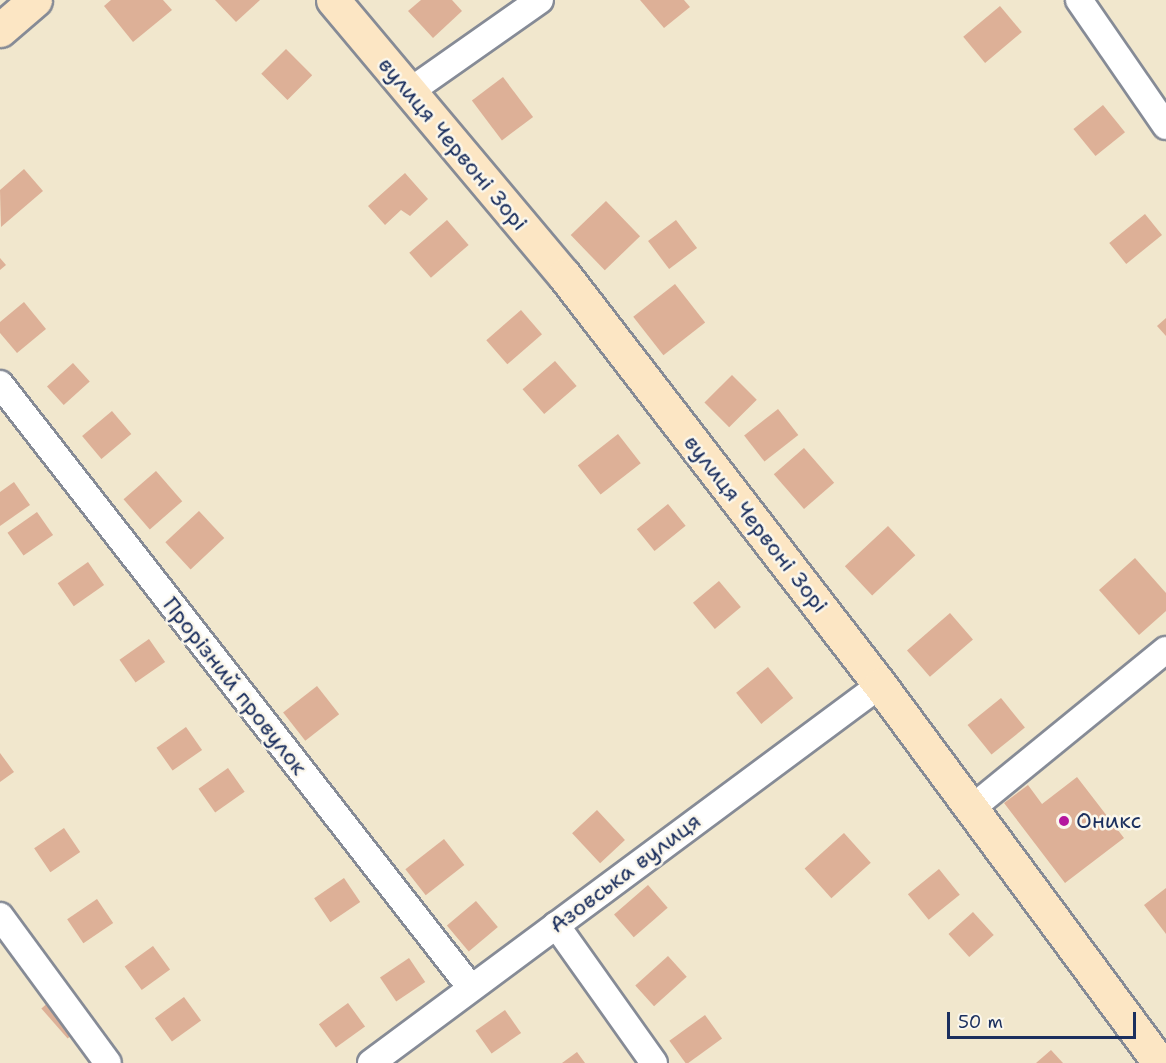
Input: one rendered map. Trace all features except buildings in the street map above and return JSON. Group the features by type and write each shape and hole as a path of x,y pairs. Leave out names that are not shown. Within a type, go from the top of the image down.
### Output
{"street":[{"path":"0,30 35,0"},
{"name":"вулиця Червоні Зорі","path":"333,0 564,275 880,685 1160,1063"},
{"path":"409,92 540,0"},
{"path":"1079,0 1166,126"},
{"name":"Прорізний провулок","path":"0,384 471,988"},
{"path":"972,808 1166,650"},
{"name":"Азовська вулиця","path":"371,1063 880,685"},
{"path":"0,916 108,1063"},
{"path":"556,925 654,1063"}],"place":[{"name":"Оникс","path":"1064,821"}]}
